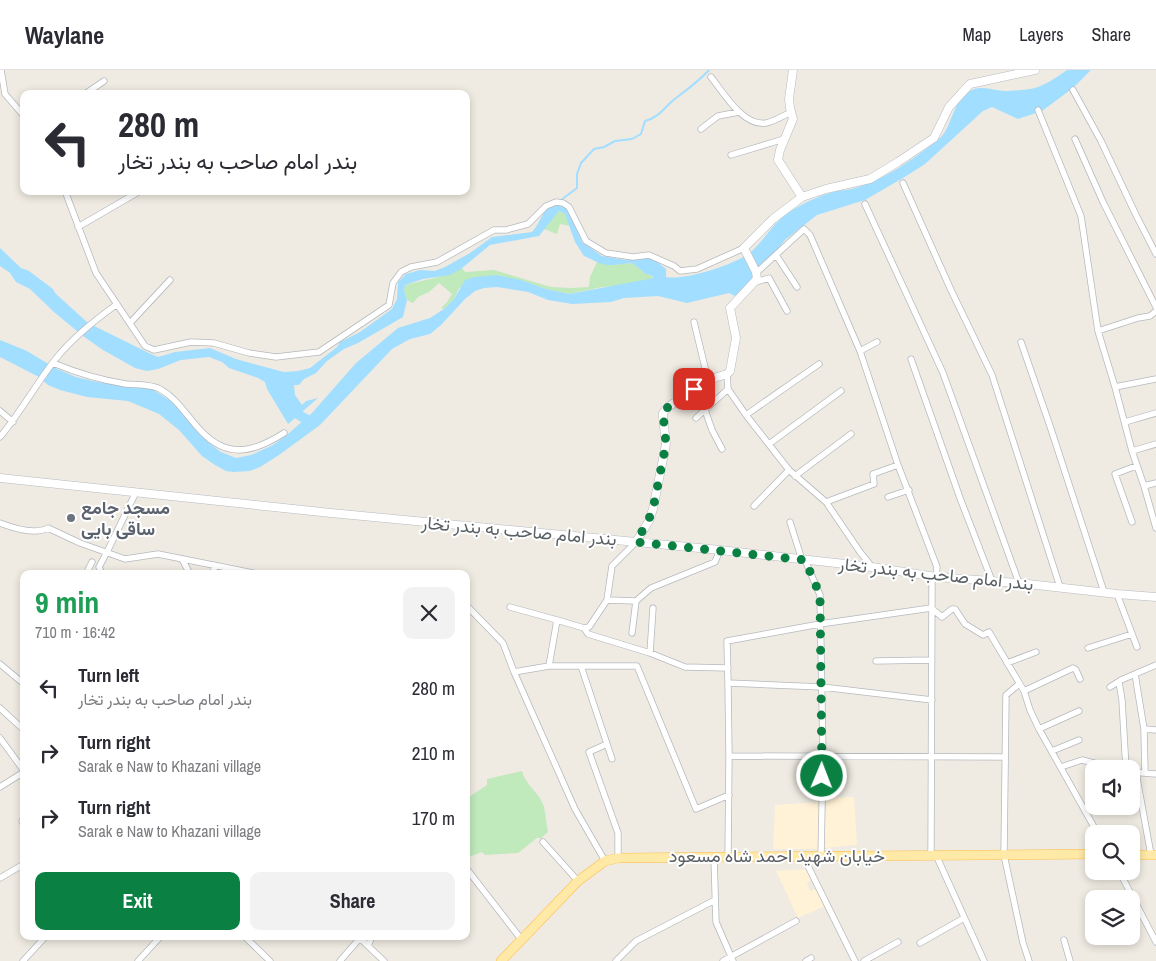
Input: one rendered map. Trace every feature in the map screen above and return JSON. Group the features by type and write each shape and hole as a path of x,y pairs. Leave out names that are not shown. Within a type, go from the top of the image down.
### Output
{"main road":[{"path":"793,70 789,99 793,119 784,139 778,160 802,197"},
{"path":"636,542 653,509 666,444 663,413 668,407 708,380 727,374 730,371 736,338 730,308 756,276 744,250 772,219 802,197 826,189 870,179 934,138 949,107 970,84 1035,70"},
{"name":"بندر امام صاحب به بندر تخار","path":"0,478 331,513 720,550 872,567 934,577 1019,583 1156,597"},
{"name":"خیابان شهید احمد شاه مسعود","path":"501,961 578,881 605,861 618,858 1085,854"},
{"path":"1140,855 1153,855"}],"street":[{"path":"1,70 5,94 20,111"},
{"path":"711,77 745,118 764,123 779,119 791,112"},
{"path":"91,90 104,81"},
{"path":"1073,90 1101,140 1156,254"},
{"path":"1038,110 1081,216 1098,331 1136,466 1154,514 1156,528"},
{"path":"701,129 718,116 739,112"},
{"path":"731,155 784,139"},
{"path":"1075,139 1088,170 1156,307"},
{"path":"903,183 992,375 1060,587"},
{"path":"66,195 96,273 145,346 154,350 191,342 214,343 249,354 276,357 319,352 389,305 393,283 401,272 412,267 437,262 494,230 506,230 528,224 546,206 556,202 563,203 569,207 586,241 606,253 633,257 649,255 674,266 680,271 697,269 744,250"},
{"path":"78,226 133,195"},
{"path":"865,204 943,373 1019,583"},
{"path":"756,276 804,229 810,235 860,350 898,465 937,567 934,577 931,608 931,756 934,855 984,961"},
{"path":"776,255 797,287"},
{"path":"756,276 769,278 787,312"},
{"path":"130,323 170,280"},
{"path":"0,437 13,422 53,363 79,335 117,304"},
{"path":"1098,331 1150,316 1156,311"},
{"path":"694,322 708,380"},
{"path":"860,350 877,342"},
{"path":"1021,342 1104,592"},
{"path":"911,359 960,498 992,581"},
{"path":"53,363 78,374 124,384 158,388 178,404 203,434 220,446 232,451 254,449 284,432"},
{"path":"746,415 819,364"},
{"path":"727,374 728,389 746,415 789,470 826,502 872,567"},
{"path":"1115,387 1156,378"},
{"path":"696,418 728,389"},
{"path":"769,444 842,391"},
{"path":"0,410 13,422"},
{"path":"705,410 722,449"},
{"path":"1125,422 1156,413"},
{"path":"795,476 851,434"},
{"path":"1132,451 1156,444"},
{"path":"826,502 874,484 874,474 898,465"},
{"path":"1132,522 1115,474 1136,466"},
{"path":"754,506 789,470"},
{"path":"1144,486 1156,483"},
{"path":"888,497 909,490"},
{"path":"100,570 99,567 136,492"},
{"path":"790,522 820,595 823,757 821,856"},
{"path":"0,523 10,527 41,532 48,528 80,543 124,558 158,554 238,570"},
{"path":"510,607 584,628 589,627 607,600 612,566 636,542"},
{"path":"607,600 636,600 651,588 715,562 720,550"},
{"path":"182,559 188,570"},
{"path":"88,570 92,562"},
{"path":"214,565 214,570"},
{"path":"1117,594 1137,647"},
{"path":"632,633 636,600"},
{"path":"650,653 653,608"},
{"path":"728,857 727,641 820,624 931,608 942,617 952,609 955,609 965,624 983,635 989,632 1024,691 1039,729 1093,825"},
{"path":"470,610 502,643 575,809 605,861"},
{"path":"549,666 557,620"},
{"path":"584,628 588,634 650,653 685,667 728,668"},
{"path":"1088,648 1132,634"},
{"path":"1007,663 1036,652"},
{"path":"876,661 931,660"},
{"path":"0,664 20,681"},
{"path":"1110,687 1121,680 1156,665"},
{"path":"514,672 549,666 637,666 696,809 728,795"},
{"path":"581,666 612,759"},
{"path":"1024,691 1073,668 1080,679"},
{"path":"1135,674 1144,729 1144,773"},
{"path":"1118,682 1122,700 1125,760"},
{"path":"728,683 822,687 932,700"},
{"path":"1019,684 1006,695 1004,855 1023,943 1029,961"},
{"path":"1,710 20,727"},
{"path":"1039,729 1079,711"},
{"path":"1144,729 1156,730"},
{"path":"0,738 20,766"},
{"path":"1052,751 1079,740"},
{"path":"607,744 589,752 618,833 618,858"},
{"path":"729,756 1005,757"},
{"path":"1061,767 1085,761"},
{"path":"1140,773 1156,774"},
{"path":"0,787 20,774"},
{"path":"1140,798 1153,855"},
{"path":"543,842 578,881"},
{"path":"802,856 855,961"},
{"path":"714,857 716,922 732,959"},
{"path":"0,878 20,866"},
{"path":"470,876 521,939"},
{"path":"1124,880 1156,941"},
{"path":"616,961 636,940 715,900"},
{"path":"920,943 964,918"},
{"path":"723,961 732,959 796,920"},
{"path":"23,961 42,940"},
{"path":"138,961 156,940"},
{"path":"248,940 270,961"},
{"path":"340,961 358,940"},
{"path":"362,940 384,961"},
{"path":"368,946 370,940"},
{"path":"1064,940 1070,961"},
{"path":"864,961 898,942"}],"shaded area":[{"path":"854,797 857,845 824,848 826,798"},
{"path":"819,802 819,849 773,849 775,805"},
{"path":"807,869 812,879 807,883 810,891 817,889 825,906 798,918 776,871"}],"green space":[{"path":"559,211 565,214 570,226 560,224 557,234 544,229"},
{"path":"597,262 612,265 632,263 654,279 569,294 546,289 521,280 459,288 454,299 444,309 441,308 452,294 439,283 429,292 418,297 413,303 407,300 404,291 405,285 442,276 462,268 465,272 494,270 551,287 589,287 590,277"},
{"path":"522,771 543,804 548,832 540,839 538,837 518,853 485,855 482,852 470,856 470,796 487,785 487,779"}],"water":[{"path":"1067,70 1091,70 1073,88 1042,111 1018,119 992,107 983,111 925,164 903,178 865,200 817,215 785,240 765,265 752,273 752,280 735,296 729,293 687,303 658,296 624,298 611,302 572,304 548,300 528,292 497,287 475,291 430,334 410,339 392,349 320,425 279,455 250,471 226,471 215,465 202,456 179,430 159,414 128,401 87,397 60,390 0,357 0,340 27,351 55,368 76,377 97,382 152,389 177,405 197,432 221,452 236,458 251,455 273,445 288,434 312,413 356,363 398,328 430,318 444,309 454,299 465,280 496,275 569,294 654,278 632,263 607,265 584,256 575,242 565,214 559,211 539,236 490,245 461,269 450,275 423,279 405,285 404,291 407,300 403,317 344,349 327,361 316,373 304,379 299,385 294,385 295,395 302,405 306,401 318,398 288,424 267,389 265,382 229,368 222,362 209,357 181,360 147,371 135,368 103,350 54,312 30,289 16,282 10,273 0,266 0,248 21,268 29,271 53,289 88,323 158,357 175,352 210,348 236,359 284,372 298,371 310,368 337,347 340,342 360,332 392,309 397,299 398,282 406,274 420,270 435,271 445,267 470,253 492,237 532,232 547,207 554,204 562,204 568,208 578,224 582,242 602,256 626,260 643,257 652,258 666,269 666,277 674,278 697,274 723,266 745,256 757,246 785,215 802,205 837,191 853,189 867,184 910,160 944,134 958,103 971,90 985,88 1004,91 1035,88"}],"waterway":[{"path":"561,200 577,188 577,174 581,163 594,149 604,147 615,141 632,139 641,134 645,121 658,114 709,70"},
{"path":"289,407 292,411 313,423"}],"place":[{"name":"مسجد جامع ساقی بایی","path":"71,518"}],"route":[{"path":"694,389 668,407 663,413 666,444 653,509 636,542 805,560 820,595 822,776"}]}
